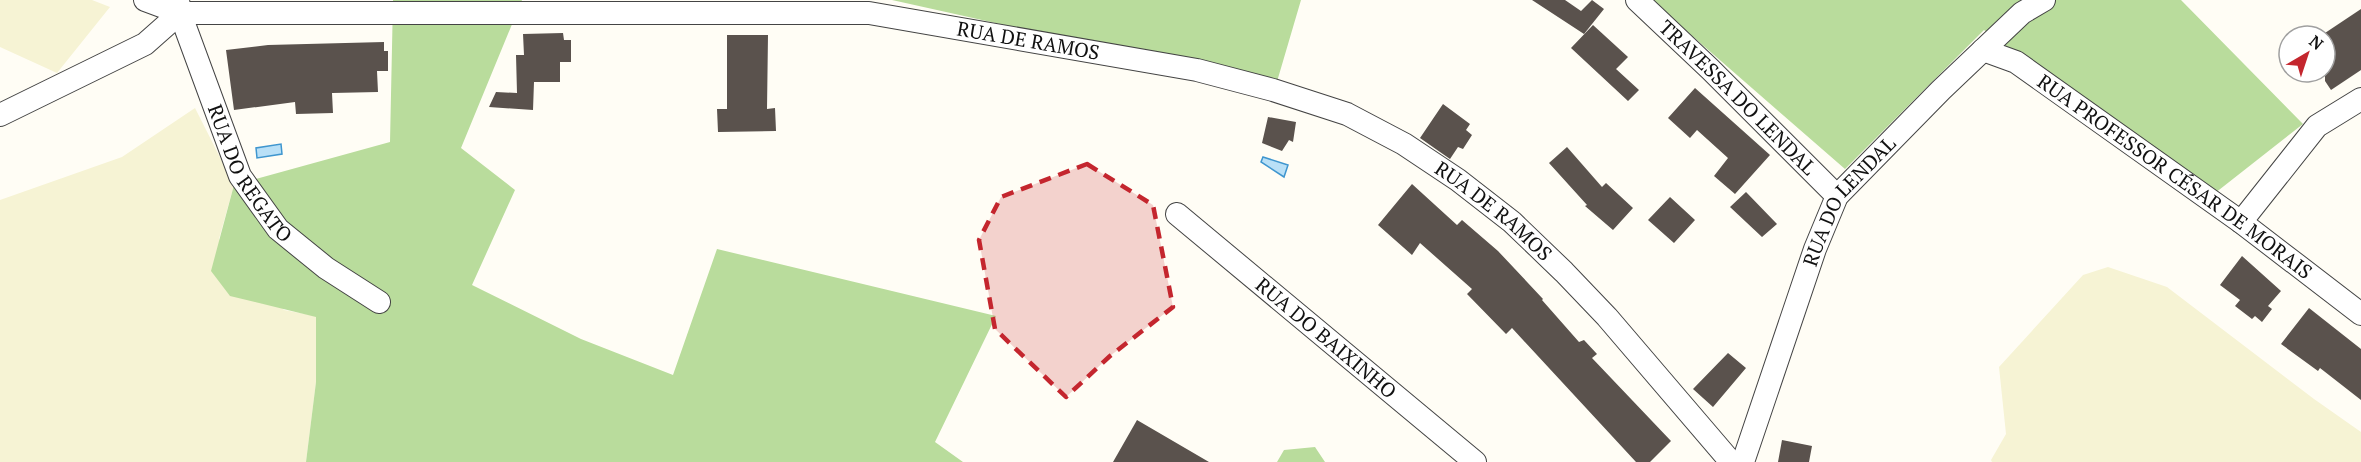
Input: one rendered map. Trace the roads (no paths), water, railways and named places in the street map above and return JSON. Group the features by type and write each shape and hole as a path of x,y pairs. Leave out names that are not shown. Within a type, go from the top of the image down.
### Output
{"street":[{"path":"145,0 179,6"},
{"name":"TRAVESSA DO LENDAL","path":"1637,0 1710,69 1837,196"},
{"name":"RUA DO LENDAL","path":"1743,462 1815,249 1837,196 2022,13 2044,0"},
{"path":"0,116 145,44 179,6"},
{"name":"RUA DE RAMOS","path":"179,6 871,6 1197,70 1273,90 1347,114 1404,144 1458,180 1512,222 1607,317 1731,462"},
{"name":"RUA DO REGATO","path":"179,6 240,176 278,229 326,268 379,302"},
{"name":"RUA PROFESSOR CÉSAR DE MORAIS","path":"1983,50 2016,62 2241,222 2361,314"},
{"path":"2241,222 2317,126 2361,99"},
{"name":"RUA DO BAIXINHO","path":"1177,214 1475,462"}],"water":[{"path":"281,144 282,154 257,158 256,148"},
{"path":"1263,157 1288,165 1284,177 1261,162"}]}
